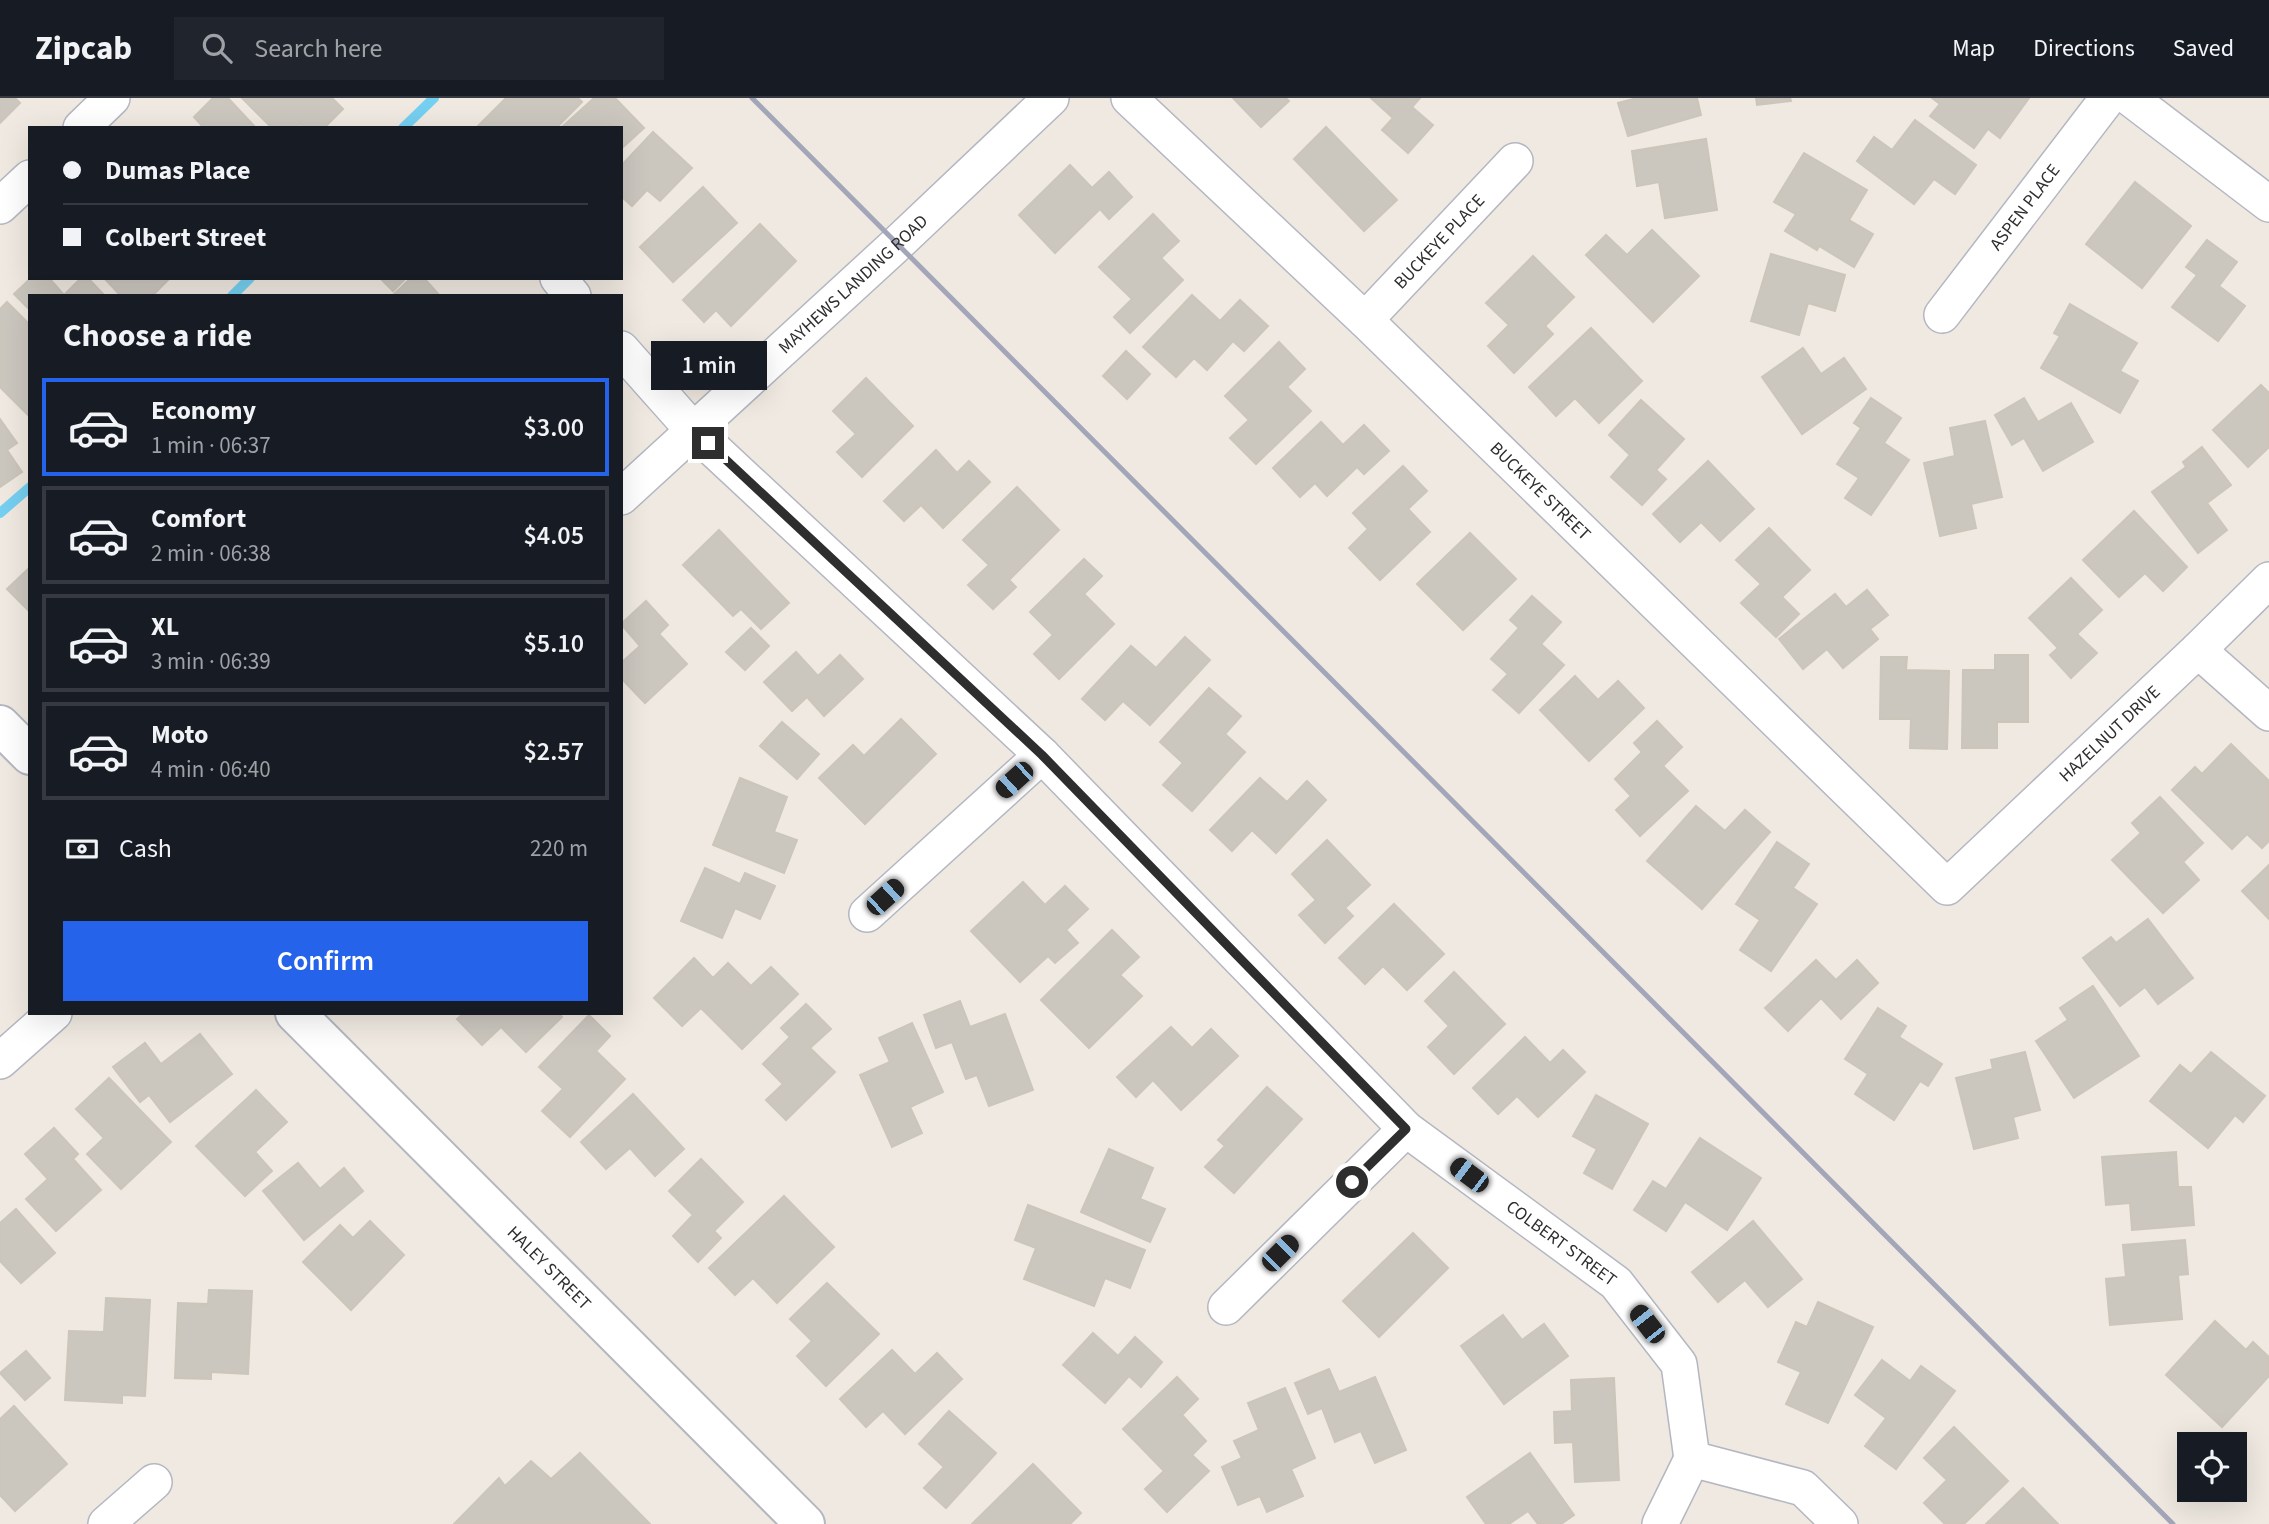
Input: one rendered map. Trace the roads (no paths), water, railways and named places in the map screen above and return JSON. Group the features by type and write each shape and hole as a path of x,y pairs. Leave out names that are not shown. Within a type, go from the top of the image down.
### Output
{"street":[{"path":"83,126 112,98"},
{"name":"MAYHEWS LANDING ROAD","path":"623,495 898,243 1051,98"},
{"name":"BUCKEYE STREET","path":"1129,98 1365,320 1947,887"},
{"name":"ASPEN PLACE","path":"1942,315 2108,98"},
{"path":"2130,98 2269,204"},
{"name":"BUCKEYE PLACE","path":"1365,320 1515,161"},
{"path":"0,206 28,180"},
{"path":"560,280 571,294"},
{"name":"COLBERT STREET","path":"623,351 693,430 1042,755 1406,1129 1616,1283 1679,1364 1692,1459"},
{"name":"HAZELNUT DRIVE","path":"1947,887 2269,580"},
{"path":"2198,650 2269,713"},
{"path":"0,725 28,753"},
{"path":"867,914 1042,755"},
{"path":"0,1061 52,1015"},
{"name":"HALEY STREET","path":"297,1015 805,1524"},
{"path":"1226,1307 1406,1129"},
{"path":"1660,1524 1692,1459 1803,1488 1840,1524"},
{"path":"106,1524 154,1482"}],"waterway":[{"path":"405,126 434,98"},
{"path":"234,294 248,280"},
{"path":"0,513 28,489"}],"railway":[{"path":"752,98 2173,1524"}]}
